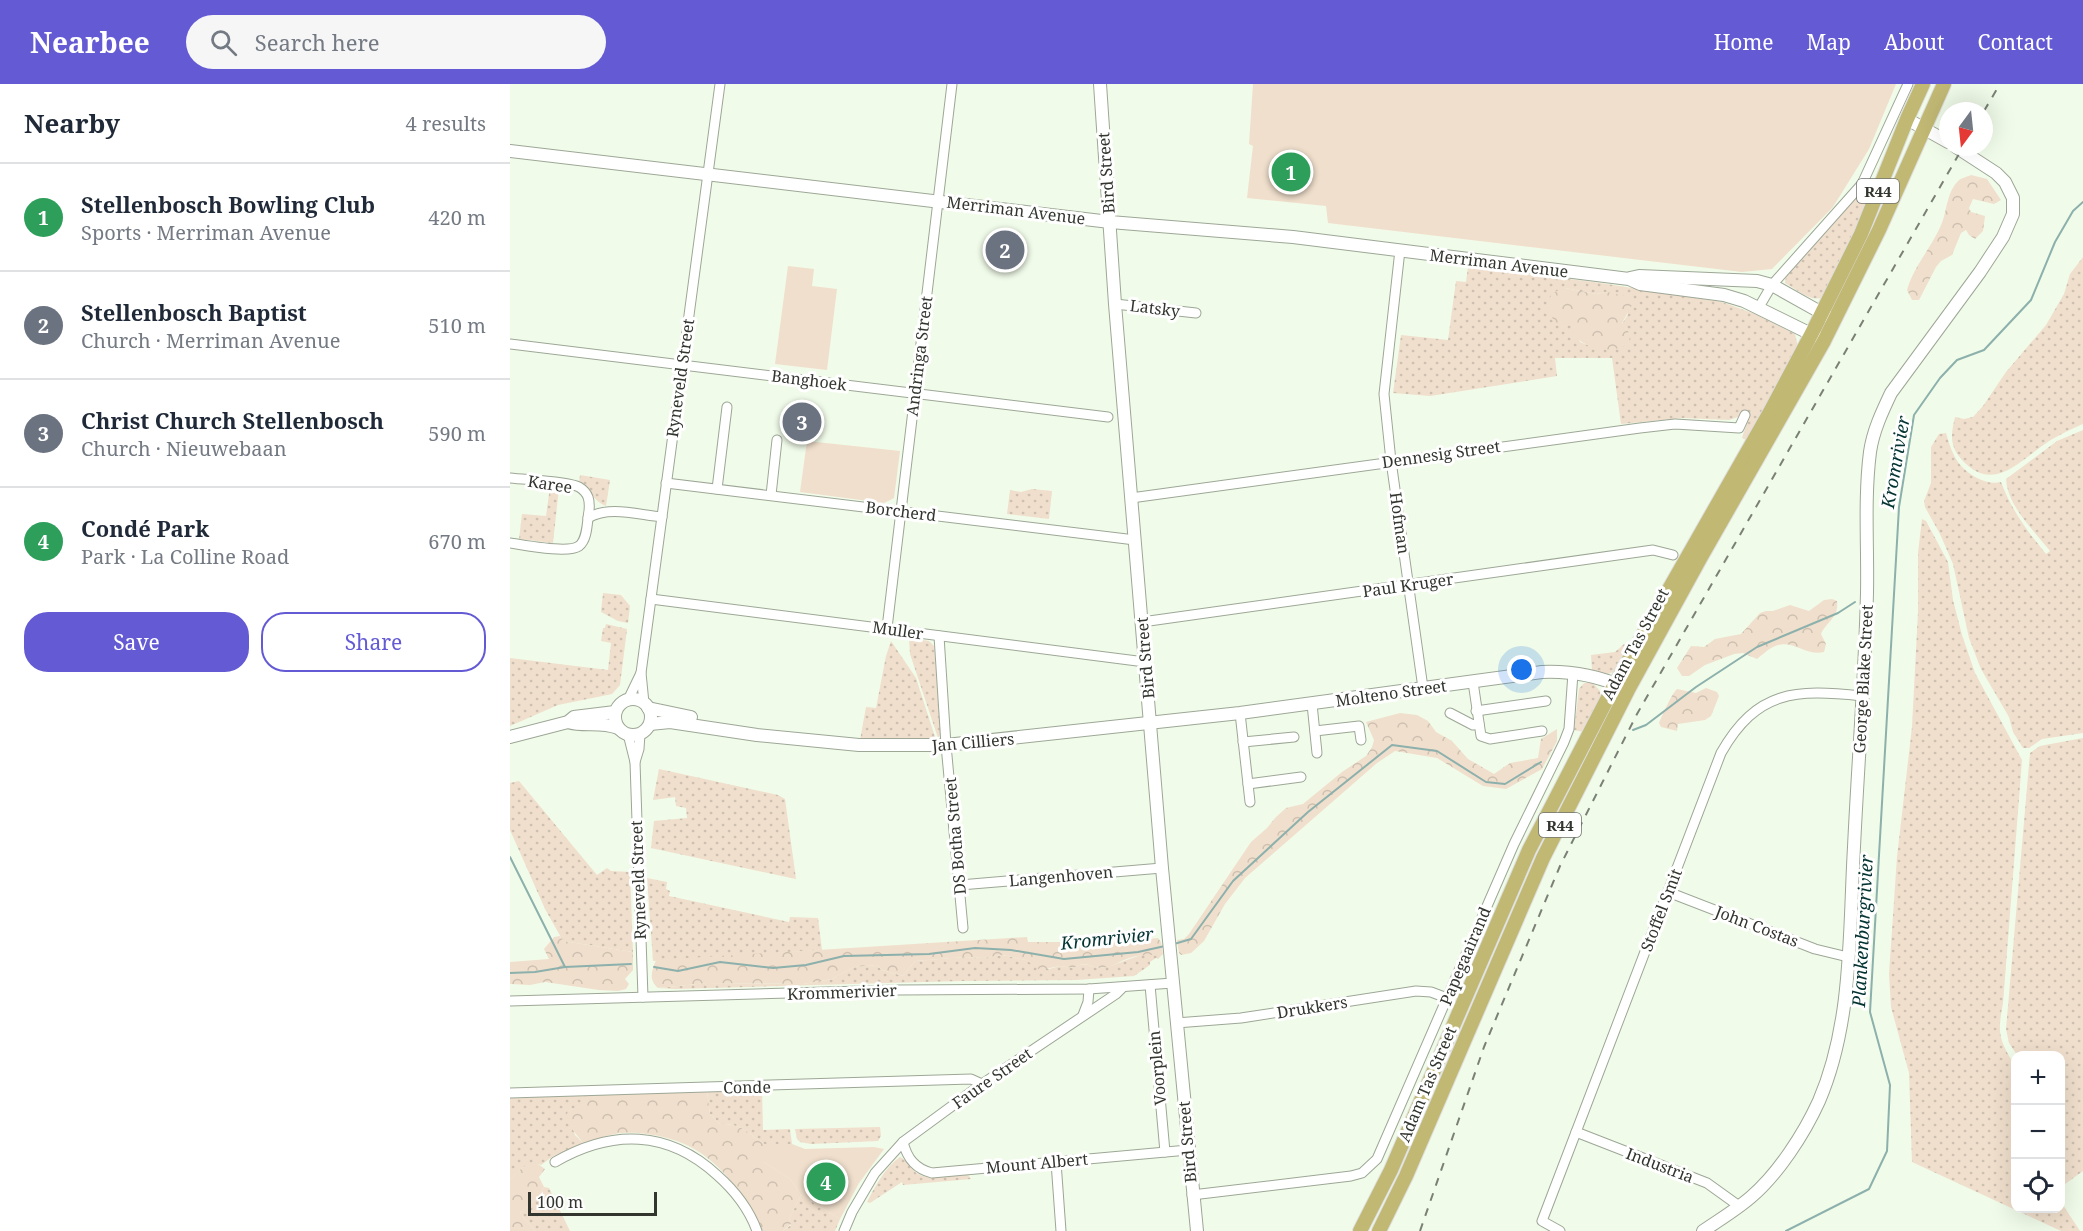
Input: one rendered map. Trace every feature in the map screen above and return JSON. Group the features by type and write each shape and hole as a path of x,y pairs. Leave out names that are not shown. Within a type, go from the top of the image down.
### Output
{"main road":[{"name":"Adam Tas Street","path":"1360,1231 1391,1170 1529,850 1615,684 1770,412 1812,333 1861,234 1923,84"},
{"name":"Adam Tas Street","path":"1379,1231 1406,1176 1544,858 1628,690 1835,320 1944,84"},
{"path":"1391,1170 1406,1176"}],"street":[{"name":"Ryneveld Street","path":"646,705 641,673 720,84"},
{"name":"Andringa Street","path":"887,628 952,84"},
{"name":"Bird Street","path":"1100,84 1115,304 1162,868 1197,1231"},
{"path":"1759,307 1772,285 1862,184 1908,84"},
{"path":"1907,119 1939,137"},
{"name":"Merriman Avenue","path":"510,151 1110,222 1293,237 1629,279 1640,284 1724,295 1759,307 1824,340"},
{"name":"George Blake Street","path":"1703,1231 1752,1196 1771,1176 1802,1133 1818,1101 1835,1054 1843,1016 1848,957 1867,607 1870,451 1875,429 1891,393 1980,272 2002,237 2013,214 2013,198 2002,178 1969,156"},
{"name":"Hofman","path":"1400,250 1384,389 1391,461 1423,688"},
{"name":"Merriman Avenue","path":"1629,279 1639,276 1757,281 1772,285 1835,320"},
{"name":"Latsky","path":"1115,304 1196,313"},
{"name":"Banghoek","path":"510,344 1108,417"},
{"path":"717,489 727,407"},
{"name":"Dennesig Street","path":"1131,498 1675,424 1738,428 1744,415"},
{"path":"771,495 777,440"},
{"name":"Karee","path":"510,478 573,485 608,511"},
{"name":"Borcherd","path":"666,483 1135,540"},
{"name":"Karee","path":"588,495 588,518"},
{"path":"510,543 573,548 583,541 588,518 598,513 608,511 662,517"},
{"name":"Paul Kruger","path":"1142,622 1653,550 1673,555"},
{"name":"Muller","path":"651,599 1145,662"},
{"name":"DS Botha Street","path":"939,636 946,746 963,928"},
{"name":"Molteno Street","path":"1151,724 1542,672 1590,675 1628,690"},
{"name":"Ryneveld Street","path":"628,700 641,673"},
{"name":"Papegaairand","path":"1192,1195 1350,1176 1362,1173 1371,1166 1380,1153 1514,844 1564,742 1569,729 1573,673"},
{"path":"1473,682 1481,736 1490,739 1542,731"},
{"name":"Stoffel Smit","path":"1560,1231 1542,1221 1721,753 1742,722 1759,708 1779,698 1806,693 1862,696"},
{"path":"568,722 577,725 603,723 622,731 640,734 650,724 650,713 646,705 637,699 620,704 615,712 615,723 622,731"},
{"path":"1476,706 1546,701"},
{"path":"1312,704 1317,753"},
{"name":"Jan Cilliers","path":"646,705 795,739"},
{"path":"510,737 568,722 574,717 615,712"},
{"path":"1240,713 1250,802"},
{"path":"1450,713 1473,725 1479,724"},
{"name":"Jan Cilliers","path":"650,724 670,722 757,735 874,746 946,746 1151,724"},
{"path":"1315,731 1359,726 1361,740"},
{"name":"Ryneveld Street","path":"622,731 629,738 635,762 643,998"},
{"name":"Ryneveld Street","path":"635,762 640,734"},
{"path":"1243,742 1294,737"},
{"path":"1248,784 1302,777"},
{"name":"Langenhoven","path":"960,885 1162,868"},
{"name":"John Costas","path":"1668,891 1815,949 1848,957"},
{"name":"Krommerivier","path":"510,1001 909,990 1089,988 1173,983"},
{"name":"Voorplein","path":"1150,985 1165,1152"},
{"name":"Faure Street","path":"844,1231 852,1212 875,1173 903,1142 982,1084 1123,987"},
{"path":"1083,1015 1088,1002 1089,988"},
{"name":"Drukkers","path":"1176,1023 1241,1018 1416,991 1431,992 1447,998"},
{"name":"Conde","path":"510,1093 970,1079 982,1084"},
{"name":"Industria","path":"1576,1132 1707,1183 1739,1206"},
{"path":"555,1162 598,1143 642,1139 663,1143 684,1151 705,1164 725,1182 743,1204 757,1231"},
{"name":"Mount Albert","path":"903,1142 914,1164 922,1171 932,1173 1188,1150"},
{"path":"1056,1162 1061,1231"}],"green space":[{"path":"1253,84 1896,84 1869,149 1833,207 1772,269 1742,272 1328,223 1326,206 1247,198 1253,146 1249,144"},
{"path":"1971,175 1987,179 2001,200 1994,204 1973,199 1969,208 1971,212 1985,216 1983,231 1975,239 1966,230 1961,233 1952,255 1936,267 1919,300 1912,300 1907,290 1910,281 1935,238 1952,189 1959,180"},
{"path":"1863,190 1870,195 1826,295 1816,299 1811,298 1785,283 1786,276"},
{"path":"2083,257 2083,424 2051,440 2004,472 1994,475 1973,469 1962,460 1953,445 1955,417 1964,419 1973,417 1983,406 2006,372 2046,325 2064,294 2070,274"},
{"path":"788,266 814,269 812,286 837,289 827,370 775,364"},
{"path":"1468,267 1594,282 1722,302 1755,314 1795,334 1798,347 1748,441 1742,438 1750,413 1743,411 1738,417 1729,420 1683,418 1621,424 1612,358 1555,358 1557,376 1430,396 1393,393 1401,335 1448,340 1456,281 1466,282","holes":["1565,288 1596,294 1607,292 1628,314 1622,324 1630,334 1601,347 1580,342 1573,323 1561,327"]},
{"path":"1565,288 1596,294 1607,292 1629,297 1632,305 1622,323 1630,334 1629,343 1607,350 1592,347 1573,334 1575,328 1572,324 1562,327 1558,324 1551,316 1548,305 1555,292"},
{"path":"2083,430 2083,733 2042,739 2029,748 2023,748 2013,732 2009,717 1981,669 1969,638 1953,564 1925,507 1924,501 1931,483 1931,447 1939,434 1946,433 1953,454 1970,474 1983,481 2001,482 2020,520 2046,554 2050,551 2029,526 2011,499 2006,479 2057,441"},
{"path":"807,441 900,451 894,498 884,503 800,492"},
{"path":"580,475 610,480 606,506 579,483"},
{"path":"550,487 559,488 553,543 519,539 522,514 546,516"},
{"path":"1032,489 1052,491 1049,519 1007,514 1010,490 1021,492"},
{"path":"1922,519 1926,521 1948,562 1953,600 1975,673 2022,760 2000,1023 2003,1043 2011,1058 2011,1208 1912,1162 1909,1073 1891,1007 1889,974 1897,857 1912,727 1918,612 1918,553"},
{"path":"603,593 621,595 630,606 628,623 618,621 601,612"},
{"path":"1824,600 1837,601 1837,607 1821,634 1826,644 1824,652 1811,652 1786,644 1771,648 1757,659 1743,653 1734,654 1705,665 1689,676 1682,676 1677,668 1691,646 1704,647 1715,639 1741,634 1760,613 1790,605 1809,611"},
{"path":"606,624 627,629 620,685 612,694 558,705 510,726 510,658 608,670 611,643 601,641"},
{"path":"909,638 929,641 934,646 941,727 941,734 938,738 910,654"},
{"path":"891,641 916,678 936,740 860,740 866,707 876,708"},
{"path":"1624,644 1627,646 1613,672 1608,674 1592,670 1591,655 1615,652"},
{"path":"1592,682 1600,691 1600,697 1583,732 1574,730 1579,689 1584,683"},
{"path":"1706,688 1717,692 1719,696 1711,716 1705,720 1678,724 1677,731 1661,727 1659,723 1677,689 1696,693"},
{"path":"1400,713 1417,715 1428,721 1436,732 1452,741 1468,759 1494,774 1510,763 1538,758 1541,739 1557,729 1557,741 1542,769 1506,789 1483,786 1437,758 1395,751 1377,763 1245,878 1225,904 1204,941 1191,953 1181,955 1177,940 1184,939 1189,934 1251,842 1286,808 1303,804 1342,772 1366,756 1374,740 1366,722"},
{"path":"2083,738 2083,1171 2065,1184 2065,1051 2014,1051 2009,1043 2006,1029 2030,753 2040,746"},
{"path":"659,769 778,795 785,799 796,879 651,848 654,821 687,818 686,808 676,806 675,797 653,800"},
{"path":"519,781 597,875 607,868 611,871 630,872 633,952 563,941 545,909 510,830 510,783"},
{"path":"647,878 667,882 666,889 670,891 669,896 789,922 790,917 818,918 822,950 653,961"},
{"path":"560,936 563,941 633,952 633,970 625,979 629,984 626,989 599,990 545,982 530,985 510,984 510,962 549,959 544,949 554,937"},
{"path":"1027,937 1028,942 1067,942 1068,946 1158,938 1163,954 1137,956 1105,968 1082,964 1074,968 1060,966 1040,970 1026,960 1002,955 915,961 903,976 882,970 877,965 854,967 832,979 803,984 707,983 658,988 652,978 656,960"},
{"path":"1146,954 1163,954 1134,976 1076,980 658,988 707,983 803,984 832,979 854,967 877,965 882,970 903,976 915,961 1002,955 1026,960 1049,969 1060,966 1074,968 1084,964 1100,968"},
{"path":"762,1090 763,1130 790,1129 792,1144 764,1144 739,1127 720,1124 710,1114 707,1091"},
{"path":"707,1091 710,1114 720,1124 739,1127 764,1144 764,1162 791,1180 801,1195 789,1219 791,1224 783,1231 763,1231 730,1180 717,1166 687,1145 668,1138 631,1133 619,1133 583,1143 565,1120 568,1111 587,1103 597,1095"},
{"path":"597,1095 588,1103 568,1111 575,1135 583,1143 552,1157 541,1165 528,1165 510,1180 510,1097"},
{"path":"880,1127 881,1136 878,1141 811,1144 800,1142 795,1129"},
{"path":"764,1144 792,1144 805,1149 874,1147 884,1149 859,1183 840,1219 801,1195 791,1180 764,1162"},
{"path":"900,1157 915,1172 923,1176 942,1177 967,1173 971,1179 903,1185 902,1182 870,1203 867,1202 885,1172"},
{"path":"535,1162 545,1169 539,1177 544,1187 539,1196 520,1213 535,1231 510,1231 510,1180 518,1171"},
{"path":"544,1187 549,1188 570,1231 535,1231 520,1213 539,1196"},
{"path":"801,1195 840,1219 835,1231 783,1231 791,1225 789,1219"},
{"path":"2065,1208 2080,1231 2061,1231 2022,1213 2065,1213"}],"waterway":[{"name":"Plankenburgrivier","path":"1786,1231 1869,1189 1887,1151 1890,1085 1870,1012 1899,507 1914,415 1940,378 1957,360 1984,350 2031,300 2055,242 2073,211 2083,202"},
{"name":"Kromrivier","path":"1633,730 1646,725 1696,687 1757,647 1838,613 1855,602"},
{"name":"Kromrivier","path":"1174,944 1191,939 1233,881 1308,812 1392,745 1437,751 1486,782 1505,784 1541,762"},
{"path":"510,857 565,967"},
{"name":"Kromrivier","path":"654,967 678,971 720,962 773,968 806,965 844,956 929,954 975,948 1011,950 1064,959 1138,952 1165,946"},
{"name":"Kromrivier","path":"510,973 565,967 631,964"}],"railway":[{"path":"1989,102 2000,84"},
{"path":"1420,1231 1484,1047 1560,866 1637,714 1958,156"}],"place":[{"name":"Stellenbosch Bowling Club","path":"1291,172"},
{"name":"Stellenbosch Baptist","path":"1005,250"},
{"name":"Christ Church Stellenbosch","path":"802,422"},
{"name":"Condé Park","path":"826,1182"}]}
